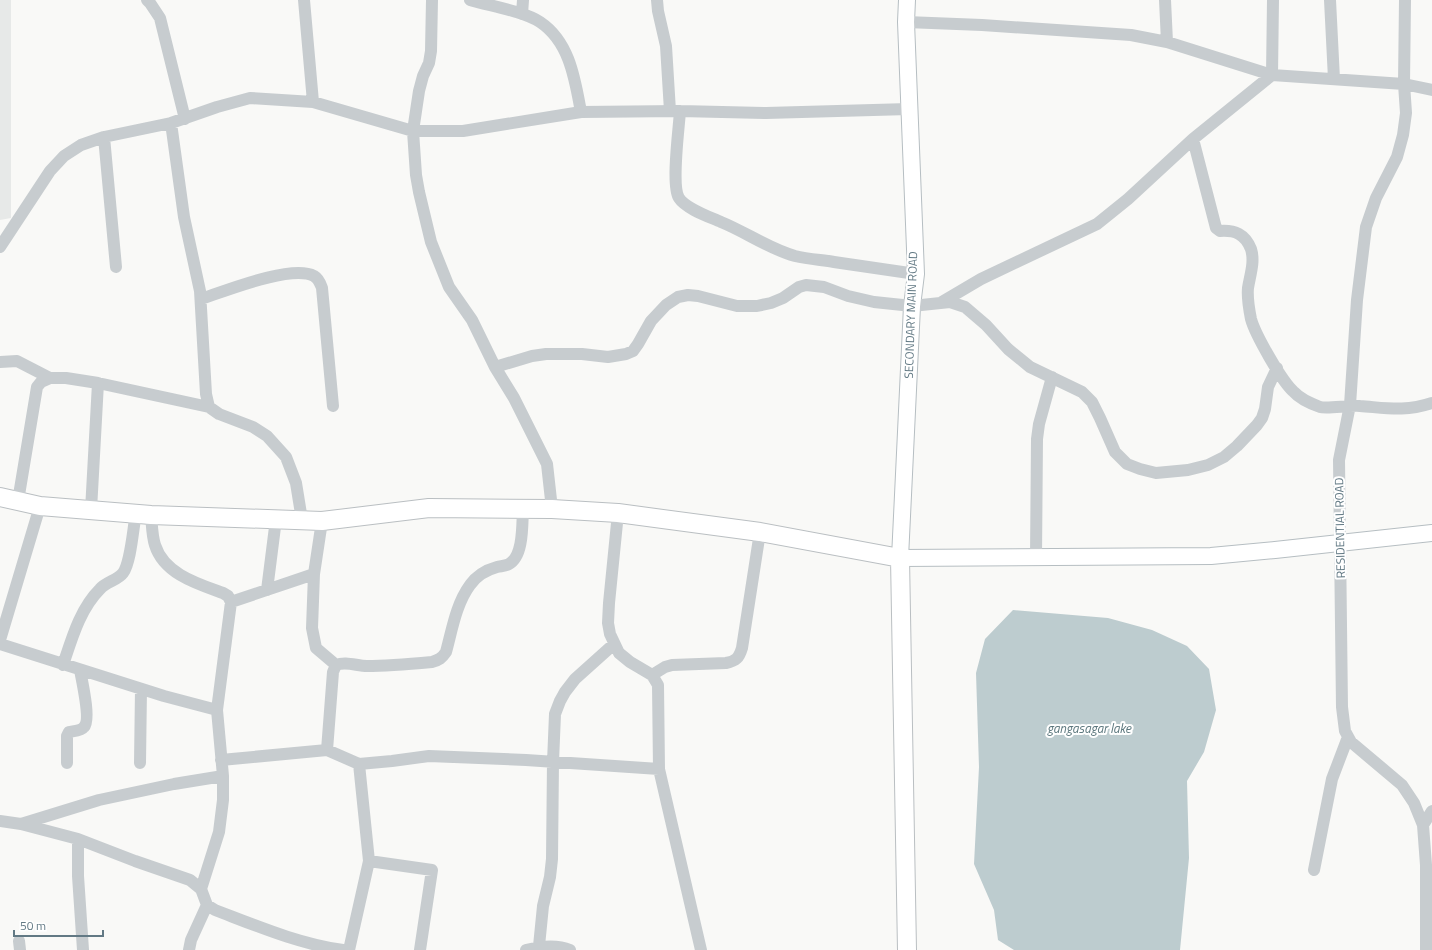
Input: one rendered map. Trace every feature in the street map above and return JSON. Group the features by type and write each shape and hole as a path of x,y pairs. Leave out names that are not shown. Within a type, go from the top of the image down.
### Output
{"main road":[{"name":"SECONDARY MAIN ROAD","path":"900,558 912,306 916,274 906,22 908,0"},
{"path":"0,497 40,506 143,514 322,521 429,508 552,509 618,513 760,532 900,558 1210,556 1432,533"},
{"path":"900,558 907,950"}],"street":[{"path":"147,0 160,18 185,119"},
{"path":"304,0 313,102"},
{"path":"432,0 431,51 429,63 423,76 419,91 413,131 416,174 431,242 449,287 472,320 514,398 547,464 552,509"},
{"path":"470,0 522,14 540,22 552,32 561,43 569,59 576,81 581,112"},
{"path":"522,14 524,0"},
{"path":"657,0 666,46 675,111 676,191 679,198 695,210 776,249 796,256 916,274"},
{"path":"1165,0 1167,42"},
{"path":"1272,75 1273,0"},
{"path":"1330,0 1334,78"},
{"name":"RESIDENTIAL ROAD","path":"1405,0 1404,84 1406,113 1403,135 1397,157 1376,198 1366,227 1357,300 1350,405 1339,460 1342,707 1348,737 1357,748 1402,785 1414,803 1423,825 1426,865 1426,950"},
{"path":"906,22 982,25 1131,35 1167,42 1272,75 1334,78 1404,84 1432,90"},
{"path":"941,303 981,279 1097,224 1128,199 1192,139 1272,75"},
{"path":"0,247 50,171 64,156 81,145 104,137 171,123 217,107 250,98 313,102 413,131 463,131 581,112 675,111 766,113 909,109"},
{"path":"171,123 184,217 201,298 206,394 209,407"},
{"path":"104,137 116,267"},
{"path":"1192,139 1216,228 1220,232 1231,230 1236,232 1246,241 1250,248 1253,261 1248,290 1251,320 1258,336 1284,380 1294,392 1304,400 1322,408 1350,405 1402,410 1432,403"},
{"path":"0,226 14,224"},
{"path":"201,298 276,275 308,274 315,276 320,281 322,288 333,406"},
{"path":"496,367 532,356 546,354 582,354 608,357 626,354 633,351 651,321 666,305 678,297 688,295 698,296 737,306 757,306 771,303 783,298 799,286 806,285 824,287 848,296 874,302 912,306 950,302 965,307 986,325 1008,349 1030,367 1082,392 1092,402 1115,452 1127,464 1156,473 1188,470 1208,465 1224,457 1237,446 1262,418 1265,409 1268,387 1277,368"},
{"path":"0,362 17,362 50,378"},
{"path":"1036,557 1037,439 1039,424 1052,377"},
{"path":"18,501 37,387 41,382 50,378 66,378 98,383 209,407 219,414 253,427 266,436 286,457 296,484 302,520"},
{"path":"91,510 98,383"},
{"path":"0,640 40,506"},
{"path":"336,665 343,663 365,666 389,666 432,662 443,657 446,652 461,599 470,585 486,570 509,564 514,560 522,541 523,509"},
{"path":"618,513 609,603 608,623 610,634 619,653 630,662 652,675 656,680 659,694 659,769 701,950"},
{"path":"143,514 157,553 164,562 182,576 224,593 228,596 231,602 218,710 223,776 223,800 219,832 201,889"},
{"path":"63,665 76,626 83,614 101,587 122,574 125,569 143,514"},
{"path":"267,590 276,519"},
{"path":"322,521 314,574 313,640 316,648 336,665"},
{"path":"652,675 665,667 672,665 726,663 734,661 738,658 742,648 760,532"},
{"path":"231,602 314,574"},
{"path":"0,644 141,689 218,710"},
{"path":"539,946 543,906 550,877 552,859 552,762 556,714 560,701 575,679 614,644"},
{"path":"327,750 333,672 336,665"},
{"path":"67,763 67,736 69,732 85,727 86,722 86,709 80,670"},
{"path":"140,763 141,689"},
{"path":"1314,870 1332,779 1348,737"},
{"path":"221,760 327,750 359,764 392,762 429,756 659,769"},
{"path":"349,950 368,861 359,764"},
{"path":"21,824 100,800 174,784 223,776"},
{"path":"1423,825 1432,811"},
{"path":"0,821 21,824 78,839 190,880 201,889 207,905 215,910 279,934 321,947 344,950"},
{"path":"78,839 78,883 82,950"},
{"path":"368,861 432,870 420,950"},
{"path":"189,950 191,940 207,905"},
{"path":"526,950 539,946 570,950"}],"shaded area":[{"path":"0,0 11,0 11,218 0,220"}],"water":[{"name":"gangasagar lake","path":"1013,610 1108,618 1152,630 1187,646 1209,669 1216,710 1204,752 1187,781 1189,858 1180,950 1014,950 998,940 994,910 974,864 979,767 976,673 985,639"}]}
